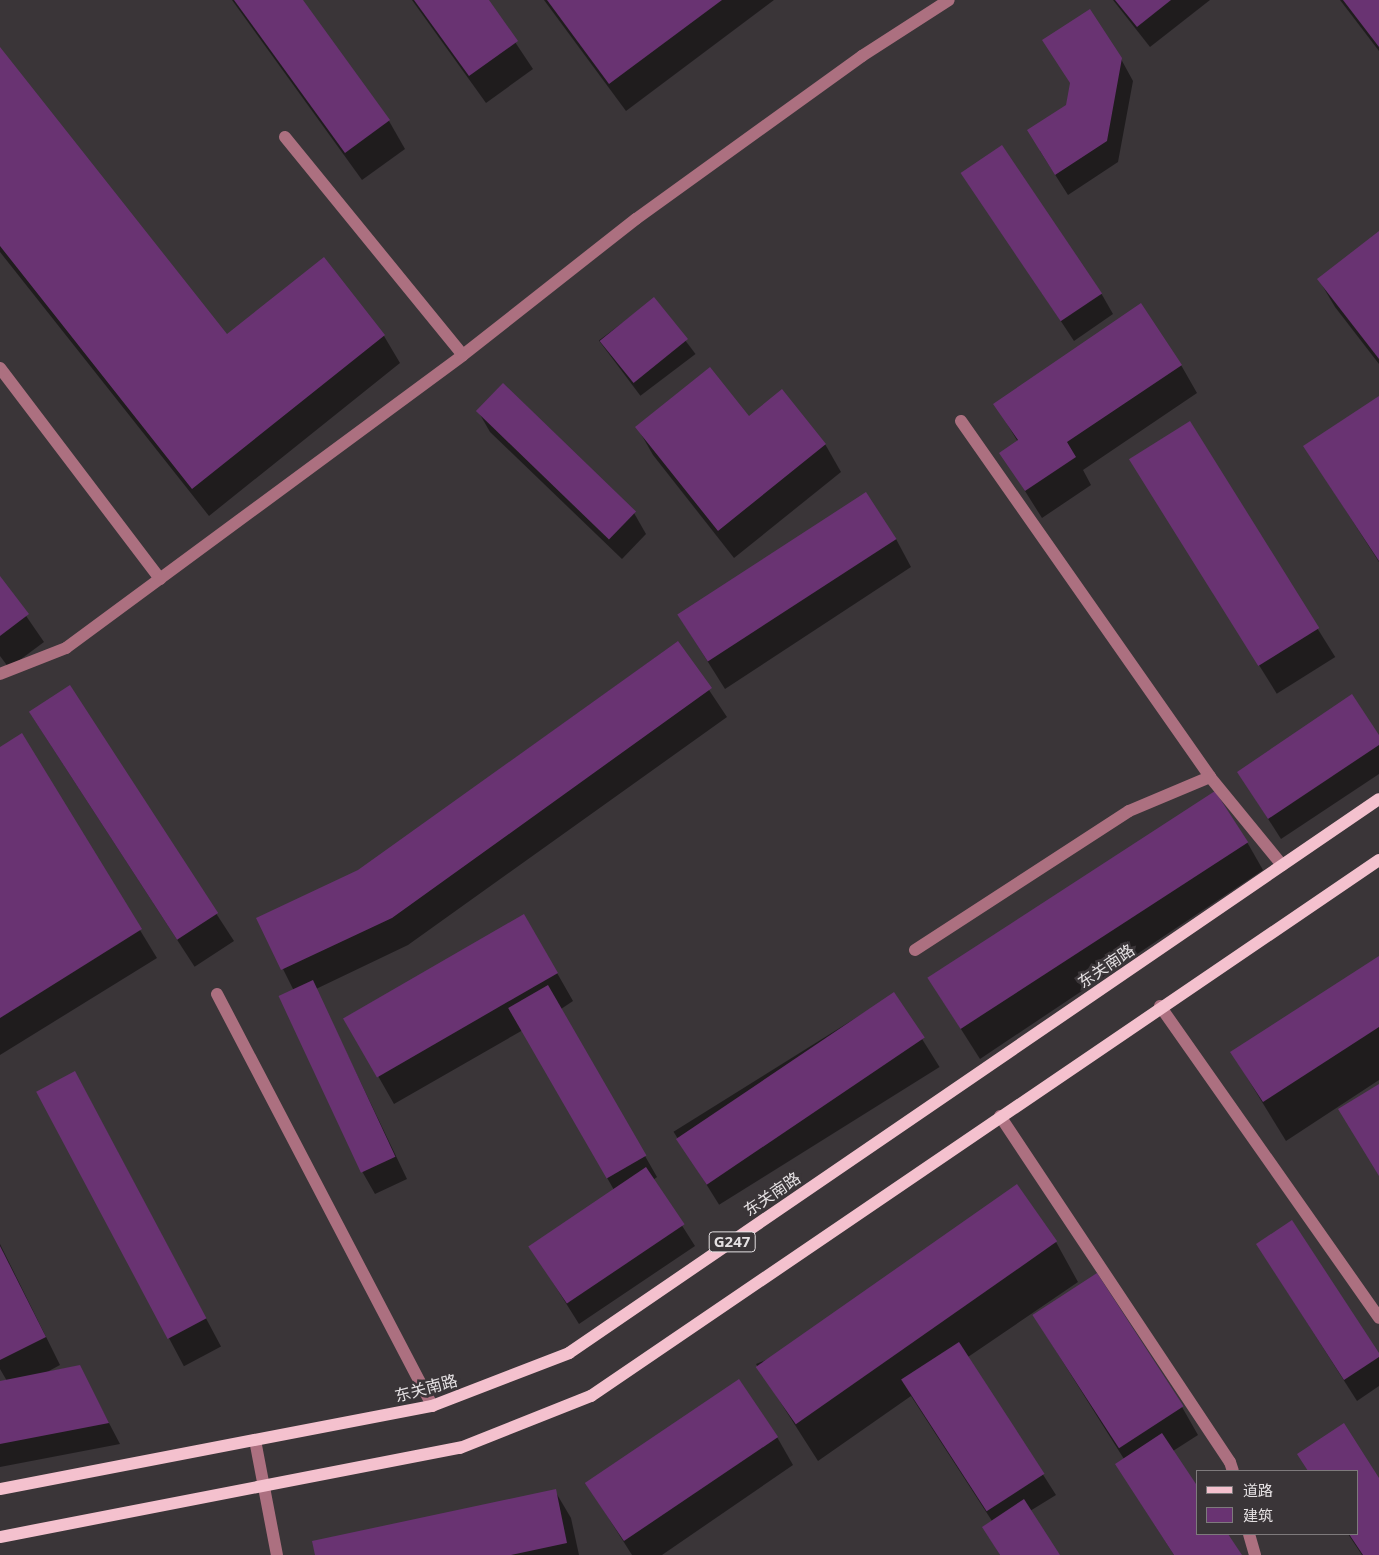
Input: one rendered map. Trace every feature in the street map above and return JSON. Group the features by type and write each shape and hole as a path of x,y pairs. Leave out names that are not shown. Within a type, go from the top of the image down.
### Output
{"main road":[{"name":"东关南路","path":"0,1489 432,1406 569,1353 1379,799"},
{"name":"G247","path":"0,1537 460,1448 591,1396 1160,1006 1379,860"}],"street":[{"path":"0,674 66,648 463,355 636,219 862,56 949,0"},
{"path":"285,136 463,355"},
{"path":"0,368 160,579"},
{"path":"961,421 1210,777 1282,865"},
{"path":"915,950 1129,811 1210,777"},
{"path":"217,994 432,1406"},
{"path":"1160,1006 1379,1318"},
{"path":"1000,1116 1230,1462 1233,1470"},
{"path":"255,1440 277,1555"},
{"path":"1248,1535 1255,1555"}],"building":[{"path":"234,0 303,0 390,120 345,153"},
{"path":"414,0 489,0 518,41 469,76"},
{"path":"547,0 722,0 609,84"},
{"path":"1115,0 1171,0 1137,27"},
{"path":"1343,0 1379,0 1379,47"},
{"path":"1090,9 1122,58 1107,141 1055,175 1027,130 1066,105 1070,83 1042,40"},
{"path":"0,47 227,334 324,257 385,335 192,489 0,246"},
{"path":"1002,145 1102,293 1061,321 961,173"},
{"path":"1379,231 1379,359 1317,279"},
{"path":"654,297 688,339 634,383 600,341"},
{"path":"1141,303 1182,365 1067,442 1076,457 1025,491 999,453 1018,440 993,404"},
{"path":"710,367 749,416 782,389 826,444 718,531 635,427"},
{"path":"503,383 636,512 609,540 476,411"},
{"path":"1379,396 1379,561 1303,446"},
{"path":"1190,421 1319,628 1258,666 1129,459"},
{"path":"866,492 896,539 708,662 677,615"},
{"path":"0,576 29,614 0,636"},
{"path":"678,641 712,688 392,918 281,970 256,918 358,870"},
{"path":"70,685 218,913 177,940 29,712"},
{"path":"1352,694 1379,735 1379,745 1268,819 1237,772"},
{"path":"22,733 142,929 0,1018 0,747"},
{"path":"1215,791 1248,842 961,1029 927,978"},
{"path":"524,914 558,973 377,1077 343,1018"},
{"path":"1379,956 1379,1027 1263,1102 1230,1052"},
{"path":"313,980 395,1157 361,1173 279,996"},
{"path":"548,985 646,1156 607,1179 508,1008"},
{"path":"894,992 925,1038 707,1185 676,1139"},
{"path":"75,1071 206,1318 168,1339 36,1092"},
{"path":"1379,1084 1379,1176 1338,1109"},
{"path":"646,1167 685,1224 567,1304 528,1246"},
{"path":"1017,1184 1057,1241 796,1424 756,1367"},
{"path":"1292,1220 1379,1353 1379,1357 1344,1380 1256,1244"},
{"path":"0,1246 46,1337 0,1360"},
{"path":"1097,1273 1184,1406 1119,1448 1032,1315"},
{"path":"959,1342 1045,1474 987,1511 901,1380"},
{"path":"80,1365 109,1423 0,1444 0,1381"},
{"path":"739,1379 778,1437 624,1541 585,1483"},
{"path":"1344,1423 1379,1478 1379,1555 1363,1555 1350,1535 1359,1535 1359,1470 1307,1470 1297,1454"},
{"path":"1162,1433 1196,1484 1196,1535 1229,1535 1242,1555 1174,1555 1115,1464"},
{"path":"556,1489 567,1543 511,1555 315,1555 312,1541"},
{"path":"1024,1499 1060,1555 1000,1555 982,1527"}]}
